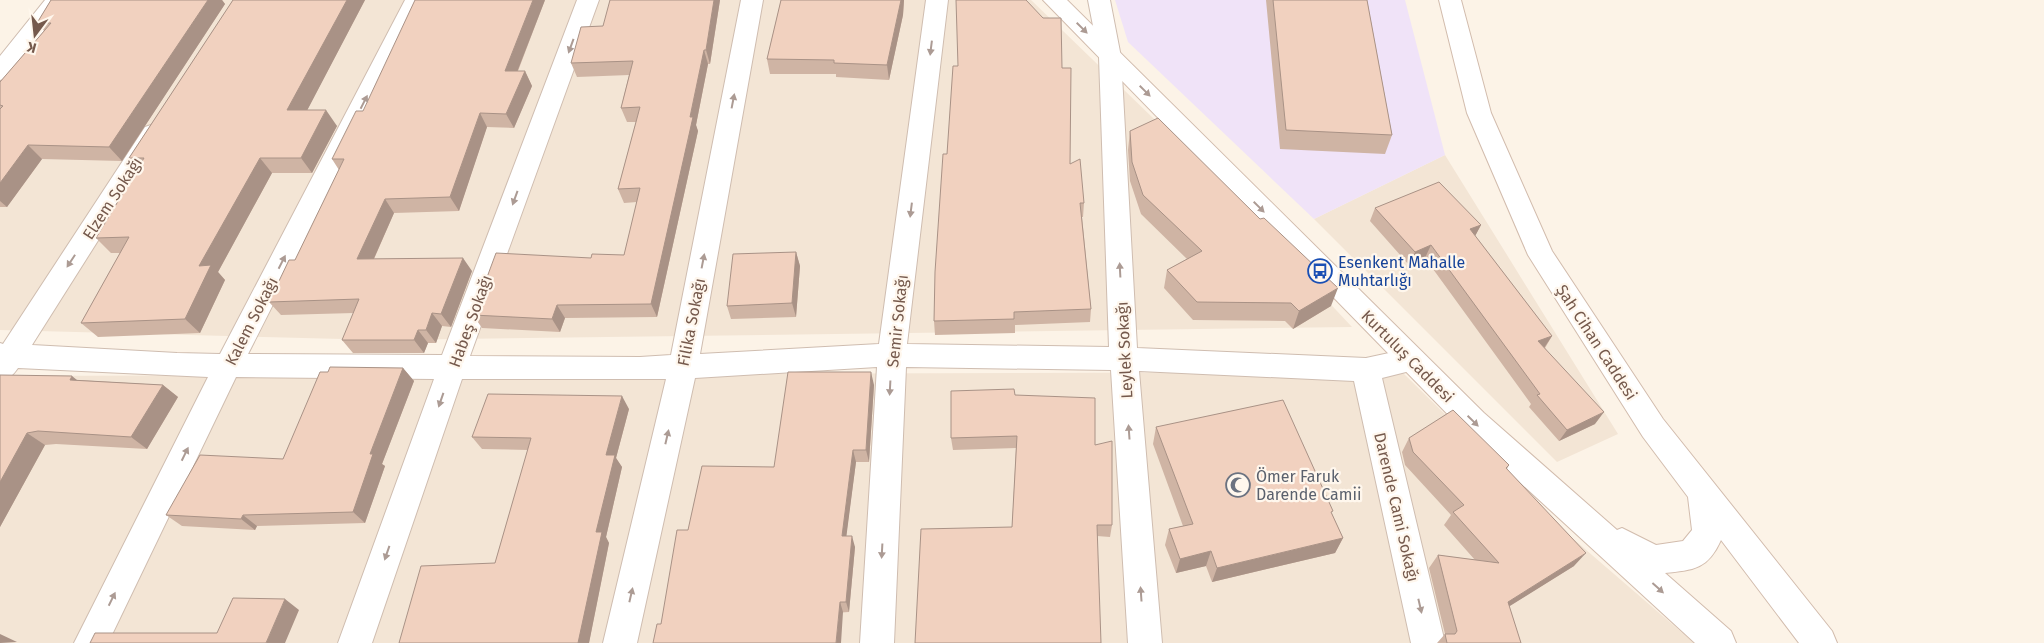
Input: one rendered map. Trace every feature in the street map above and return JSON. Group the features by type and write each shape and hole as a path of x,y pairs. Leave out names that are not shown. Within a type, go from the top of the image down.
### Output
{"street":[{"path":"0,72 57,0"},
{"name":"Kalem Sokağı","path":"91,643 228,365 416,0"},
{"name":"Habeş Sokağı","path":"355,643 452,367 588,0"},
{"name":"Filika Sokağı","path":"620,643 682,367 752,0"},
{"name":"Semir Sokağı","path":"877,643 892,355 937,0"},
{"name":"Kurtuluş Caddesi","path":"1054,0 1474,422 1586,523 1693,629 1719,643"},
{"name":"Leylek Sokağı","path":"1099,0 1110,57 1124,359 1145,643"},
{"name":"Şah Cihan Caddesi","path":"1450,0 1479,113 1540,255 1653,428 1820,643"},
{"name":"Elzem Sokağı","path":"3,361 166,116"},
{"path":"3,361 177,365 640,369 892,355 1124,359 1366,370 1412,360"},
{"name":"Darende Cami Sokağı","path":"1366,370 1428,643"},
{"path":"1586,523 1654,560 1692,555 1708,534 1703,493"}],"shaded area":[{"path":"62,0 1031,0 1183,147 1352,327 382,340 0,330 0,81"},
{"path":"1115,0 1405,0 1445,155 1314,219 1128,42"},
{"path":"1445,155 1618,434 1557,462 1314,219"},
{"path":"1402,372 1563,530 1694,643 0,643 0,376"}],"building":[{"path":"51,0 208,0 109,147 28,145 0,183 0,109 3,106 0,105 0,82 51,23 37,23"},
{"path":"233,0 347,0 287,110 326,110 301,158 260,158 199,266 211,265 185,319 81,323 129,237 96,238 144,158 129,158"},
{"path":"415,0 533,0 505,71 525,71 506,114 480,113 450,197 385,199 357,259 463,258 441,314 432,313 426,330 418,330 414,340 342,340 359,299 269,302 289,260 295,260 344,159 332,159 356,111 363,111"},
{"path":"610,0 714,0 706,50 704,50 690,117 693,117 651,304 557,305 552,319 473,315 496,253 591,258 592,254 624,255 640,188 618,189 640,107 621,108 633,61 571,63 581,27 603,26"},
{"path":"781,0 901,0 887,65 834,63 834,60 767,59"},
{"path":"956,0 1026,0 1043,18 1061,18 1062,68 1071,68 1070,164 1080,159 1084,203 1080,203 1091,309 1014,312 1014,319 934,321 935,272 943,154 947,154 953,66 958,66"},
{"path":"1273,0 1367,0 1392,135 1286,130"},
{"path":"1158,118 1260,219 1264,218 1338,288 1299,311 1291,303 1197,302 1167,270 1202,251 1143,195 1132,162 1130,131"},
{"path":"1439,182 1481,225 1470,229 1552,336 1538,341 1604,412 1567,430 1537,395 1540,394 1431,245 1415,252 1375,208"},
{"path":"796,252 792,303 727,306 733,254"},
{"path":"330,367 403,368 370,454 373,454 353,512 243,515 241,519 166,515 200,455 283,459 320,372 328,372"},
{"path":"788,372 871,372 866,450 853,450 842,536 852,536 846,602 840,602 836,643 653,643 657,624 661,624 677,530 688,530 702,466 774,467"},
{"path":"0,375 72,376 70,380 163,385 131,437 38,431 27,433 0,482"},
{"path":"1014,389 1015,395 1095,398 1095,445 1112,441 1112,525 1097,525 1101,643 915,643 921,529 1012,527 1017,436 951,438 951,391"},
{"path":"488,394 622,396 606,455 615,455 596,532 602,532 578,643 399,643 421,566 495,563 531,438 472,437"},
{"name":"Ömer Faruk Darende Camii","path":"1283,400 1333,511 1331,512 1343,538 1217,568 1211,551 1180,559 1169,529 1193,524 1156,427"},
{"path":"1453,410 1509,465 1506,468 1586,553 1508,602 1521,643 1447,643 1445,634 1455,634 1457,631 1438,555 1499,563 1453,512 1464,505 1413,452 1409,438"},
{"path":"233,598 285,599 266,643 90,643 95,633 217,633"}],"place":[{"name":"Esenkent Mahalle Muhtarlığı","path":"1320,271"},
{"name":"Ömer Faruk Darende Camii","path":"1238,485"}]}
